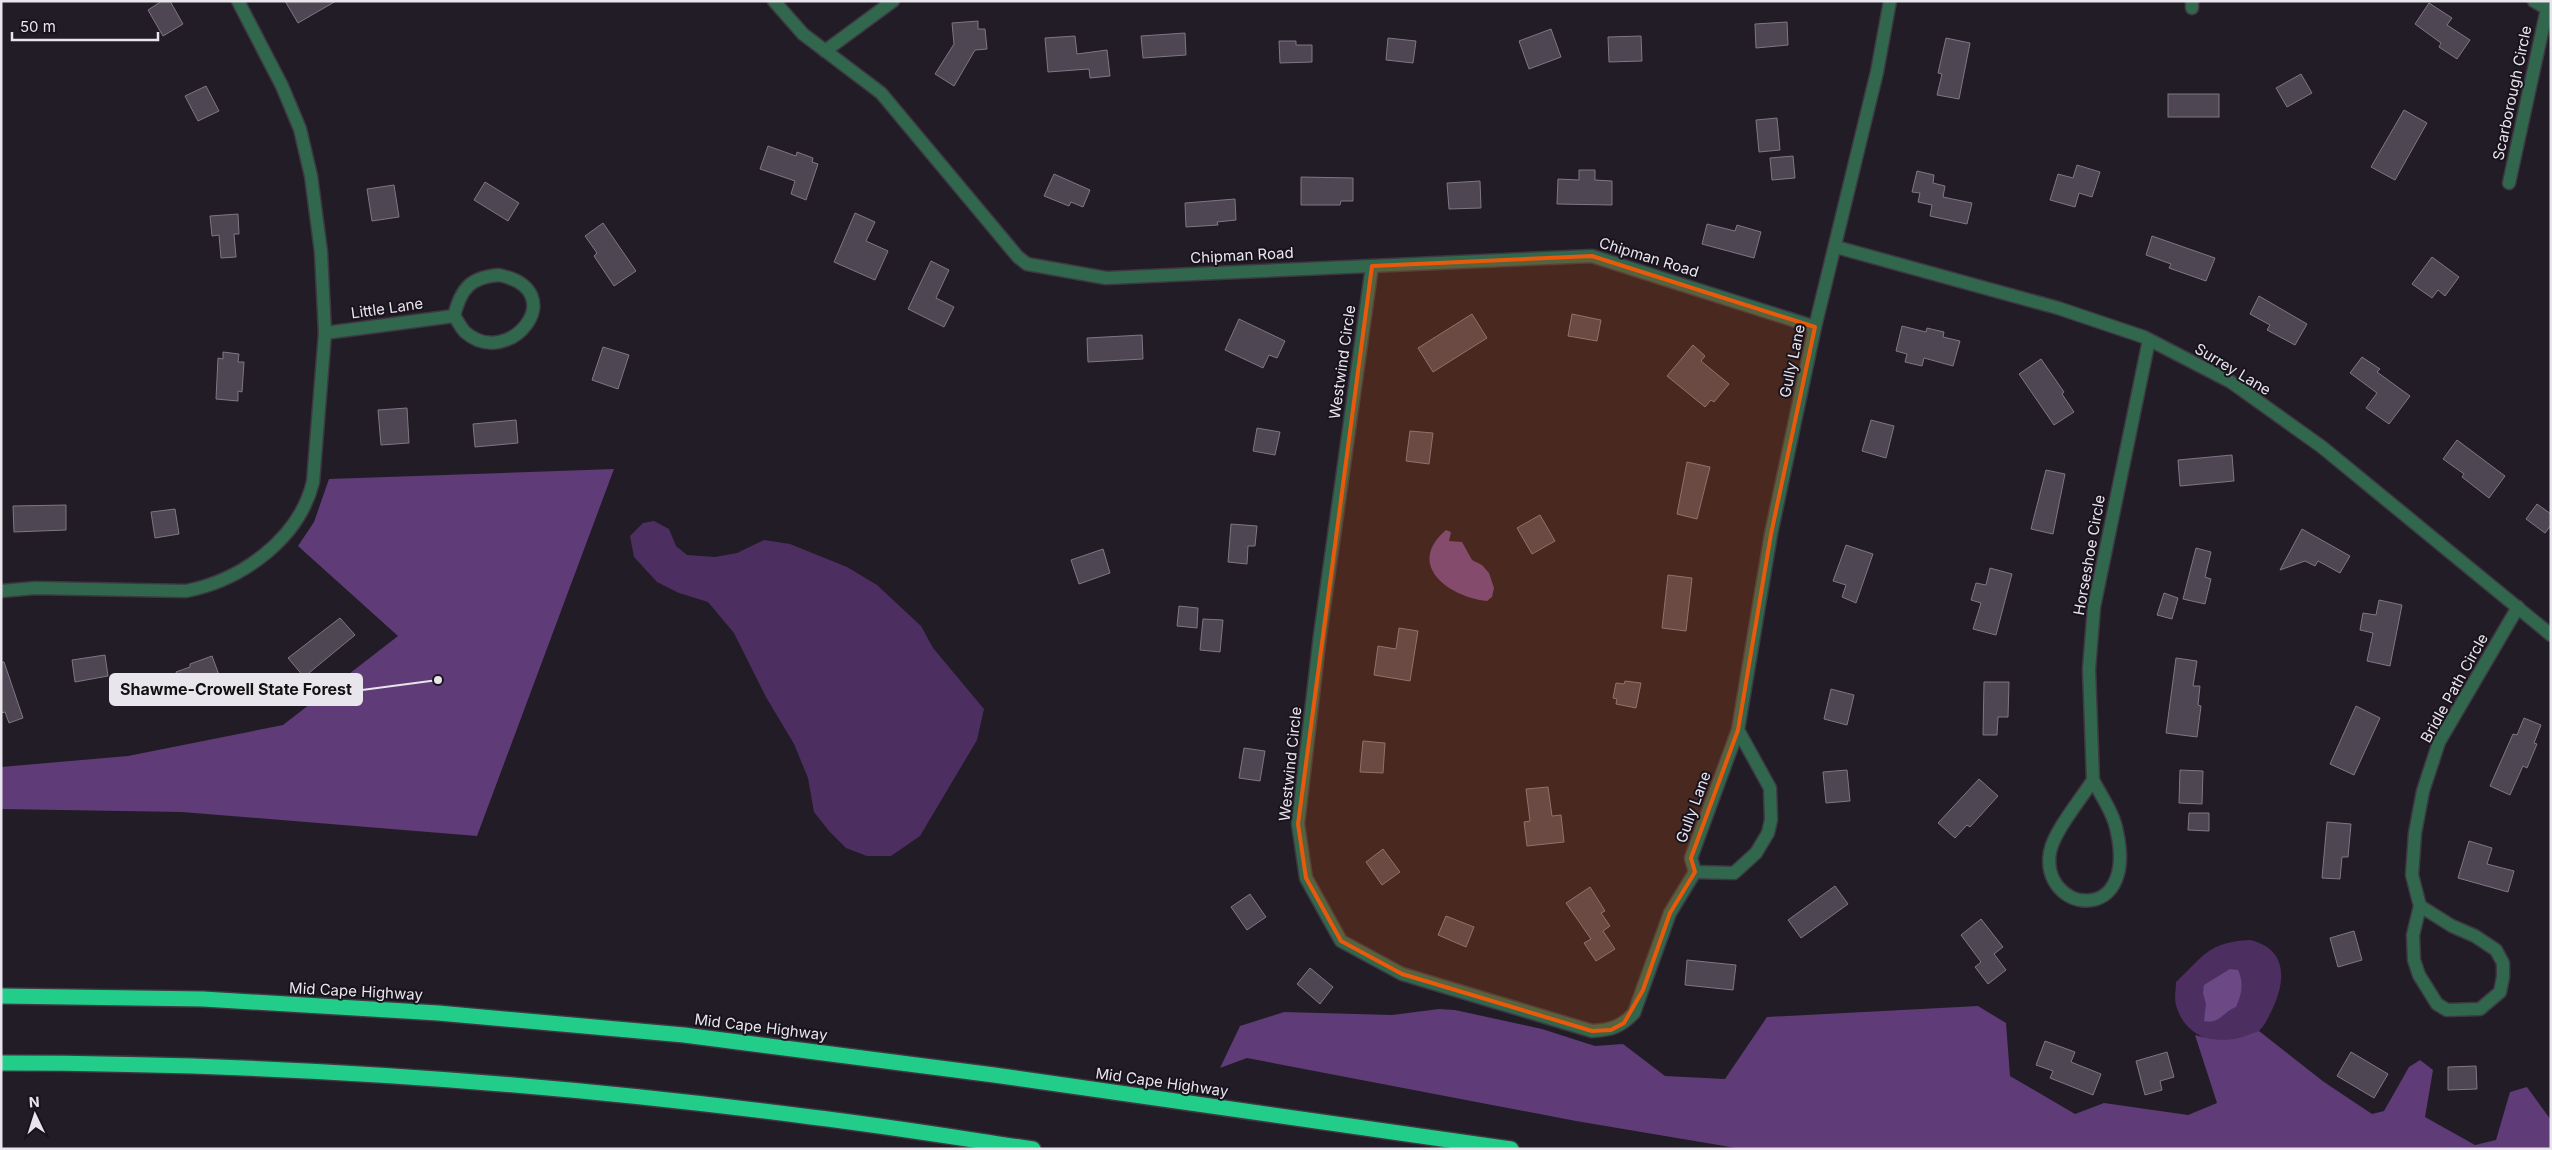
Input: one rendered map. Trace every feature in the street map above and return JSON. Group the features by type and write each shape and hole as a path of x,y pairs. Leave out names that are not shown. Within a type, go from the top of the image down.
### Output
{"highway":[{"name":"Mid Cape Highway","path":"1,996 213,1000 438,1013 684,1035 994,1075 1511,1149"},
{"path":"1,1063 139,1063 486,1083 812,1117 1033,1149"}],"street":[{"path":"1,591 35,588 186,591 207,587 260,558 294,526 308,501 313,482 325,333 321,252 311,176 300,129 282,86 238,1"},
{"name":"Chipman Road","path":"774,1 802,34 881,93 1018,257 1027,264 1106,278 1592,256 1815,327"},
{"path":"825,51 893,1"},
{"name":"Gully Lane","path":"1695,872 1691,858 1738,730 1771,534 1815,327 1836,247 1877,72 1890,1"},
{"path":"2534,1 2549,10"},
{"name":"Scarborough Circle","path":"2509,183 2549,10"},
{"name":"Surrey Lane","path":"1836,247 2058,308 2149,340 2231,382 2322,447 2551,635"},
{"name":"Westwind Circle","path":"1372,266 1320,635 1298,824 1306,878 1341,941 1402,974 1592,1031 1611,1030 1624,1024 1634,1013 1670,913 1695,872"},
{"path":"500,275 514,278 529,290 534,302 532,317 526,327 515,336 498,342 479,340 465,332 454,316 458,302 466,287 482,276 500,275"},
{"name":"Little Lane","path":"325,333 454,316"},
{"name":"Horseshoe Circle","path":"2093,780 2054,840 2050,856 2052,874 2059,886 2072,900 2083,902 2105,895 2118,877 2120,865 2117,831 2093,780 2089,669 2094,607 2149,340"},
{"name":"Bridle Path Circle","path":"2420,906 2446,923 2475,936 2496,950 2503,963 2500,992 2480,1009 2448,1010 2437,1004 2427,990 2414,960 2413,935 2420,906 2412,874 2415,833 2428,774 2439,742 2518,607"},
{"path":"1695,872 1734,873 1756,853 1768,833 1772,820 1770,788 1738,730"}],"highlighted area":[{"path":"1592,256 1815,327 1771,534 1738,730 1691,858 1695,872 1670,913 1643,990 1624,1023 1611,1030 1592,1031 1402,974 1341,941 1306,878 1298,824 1372,266"}],"shaded area":[{"path":"614,469 477,836 182,812 1,809 1,767 128,756 283,725 398,636 298,546 314,522 329,479"},
{"path":"654,521 669,529 676,546 687,555 715,557 737,553 764,540 790,544 847,567 877,585 921,626 933,648 984,709 977,740 920,836 891,856 867,856 846,848 829,831 814,812 808,778 794,744 766,697 734,633 708,602 679,593 657,582 634,557 630,536 643,523"},
{"path":"1446,530 1451,532 1449,541 1462,542 1472,560 1482,565 1489,573 1494,588 1492,597 1487,601 1459,593 1447,586 1437,577 1431,567 1430,555 1434,543"},
{"path":"2250,940 2262,944 2271,951 2277,958 2280,968 2280,988 2277,999 2265,1023 2256,1033 2232,1040 2211,1040 2193,1031 2180,1015 2175,1002 2176,982 2201,958 2216,947 2236,941"},
{"path":"2230,969 2238,970 2242,984 2240,998 2236,1007 2214,1021 2204,1021 2206,1004 2203,993 2204,985"},
{"path":"1978,1006 2006,1023 2010,1076 2075,1114 2104,1103 2188,1115 2217,1103 2195,1035 2228,1040 2259,1031 2324,1082 2372,1114 2384,1111 2409,1067 2420,1060 2433,1070 2425,1117 2475,1145 2496,1140 2510,1092 2527,1087 2551,1120 2551,1149 1742,1149 1576,1121 1247,1058 1220,1068 1240,1026 1284,1012 1392,1015 1439,1009 1455,1010 1542,1029 1595,1046 1623,1044 1665,1076 1725,1079 1767,1017"}],"building":[{"path":"162,1 170,1 183,24 163,36 148,10"},
{"path":"285,1 336,1 298,23"},
{"path":"2429,3 2452,18 2447,25 2470,40 2457,59 2439,47 2441,43 2415,24"},
{"path":"978,21 978,29 985,29 987,49 975,50 954,86 935,74 954,44 952,23"},
{"path":"1787,22 1788,45 1756,48 1755,24"},
{"path":"1551,29 1561,57 1529,69 1519,41"},
{"path":"1185,33 1186,55 1143,58 1141,36"},
{"path":"1075,36 1077,54 1107,50 1110,76 1090,78 1089,69 1048,72 1045,38"},
{"path":"1641,36 1642,61 1609,62 1608,37"},
{"path":"1388,38 1416,41 1413,63 1386,60"},
{"path":"1946,38 1970,43 1959,99 1937,95 1942,74 1938,73"},
{"path":"1279,41 1296,41 1296,45 1312,45 1312,62 1280,63"},
{"path":"2301,74 2312,93 2287,107 2276,88"},
{"path":"206,86 219,111 198,121 185,96"},
{"path":"2168,94 2219,94 2219,117 2168,117"},
{"path":"2404,110 2427,123 2395,180 2371,167"},
{"path":"1777,118 1780,150 1759,152 1756,120"},
{"path":"768,146 796,156 797,152 813,158 812,162 818,164 806,200 791,194 795,181 760,169"},
{"path":"1793,156 1795,178 1772,180 1770,158"},
{"path":"2077,165 2100,172 2092,197 2079,193 2075,207 2050,200 2058,174 2073,178"},
{"path":"1579,170 1595,170 1595,180 1612,181 1612,205 1557,204 1558,179 1579,180"},
{"path":"1917,171 1934,175 1933,183 1945,186 1943,197 1972,203 1967,224 1930,216 1932,205 1918,202 1920,193 1912,192"},
{"path":"1054,174 1090,190 1083,207 1071,202 1069,206 1044,196"},
{"path":"1301,177 1353,178 1353,201 1341,201 1340,205 1301,205"},
{"path":"1480,181 1481,208 1449,209 1447,183"},
{"path":"485,182 519,203 508,221 474,200"},
{"path":"394,185 399,217 372,221 367,189"},
{"path":"1235,199 1236,220 1217,222 1218,225 1186,227 1185,203"},
{"path":"855,213 875,222 866,241 888,251 875,280 834,262"},
{"path":"238,214 239,234 234,234 236,257 221,258 219,235 212,236 210,216"},
{"path":"603,223 636,271 614,286 594,256 597,253 585,236"},
{"path":"1707,224 1735,231 1737,225 1761,232 1754,258 1702,244"},
{"path":"2152,236 2215,258 2206,281 2169,268 2171,264 2146,255"},
{"path":"2432,257 2459,277 2445,296 2438,290 2432,298 2412,284"},
{"path":"931,261 949,270 936,298 954,307 944,327 908,309"},
{"path":"2259,296 2307,324 2295,345 2267,330 2270,325 2250,314"},
{"path":"1472,314 1487,338 1433,372 1418,348"},
{"path":"1572,314 1601,320 1597,341 1568,336"},
{"path":"1239,319 1285,341 1277,358 1269,355 1263,368 1225,350"},
{"path":"1902,326 1926,332 1927,328 1944,332 1943,337 1960,341 1953,366 1924,358 1922,366 1905,362 1907,354 1896,351"},
{"path":"1142,335 1143,359 1088,362 1087,338"},
{"path":"1693,345 1705,356 1701,361 1729,384 1714,402 1711,400 1705,407 1667,376"},
{"path":"603,347 629,355 618,389 592,380"},
{"path":"223,352 239,354 238,362 244,362 242,392 238,391 238,401 216,399 218,358 223,359"},
{"path":"2362,357 2380,369 2377,372 2410,396 2389,424 2366,408 2377,393 2350,373"},
{"path":"2041,359 2064,392 2062,394 2074,412 2054,425 2019,374"},
{"path":"407,408 409,443 381,445 378,410"},
{"path":"516,420 518,443 475,447 473,424"},
{"path":"1871,420 1894,426 1886,458 1862,451"},
{"path":"1257,428 1280,432 1275,455 1253,451"},
{"path":"1410,431 1433,433 1429,464 1406,461"},
{"path":"2457,440 2505,476 2489,498 2462,477 2464,474 2443,459"},
{"path":"2232,455 2234,481 2180,486 2178,460"},
{"path":"1687,462 1710,467 1697,519 1677,514"},
{"path":"2046,470 2065,474 2053,534 2031,529"},
{"path":"2537,504 2551,514 2551,525 2545,533 2526,519"},
{"path":"66,505 66,530 14,532 13,506"},
{"path":"175,509 179,534 155,538 151,512"},
{"path":"1540,515 1555,541 1532,554 1517,528"},
{"path":"1231,524 1257,526 1255,546 1248,546 1247,564 1228,562"},
{"path":"2302,529 2350,556 2340,573 2318,561 2315,566 2305,561 2280,570"},
{"path":"1846,545 1873,554 1856,603 1842,597 1846,585 1833,581"},
{"path":"2196,548 2211,552 2205,577 2211,579 2205,604 2183,599"},
{"path":"1103,549 1110,573 1079,584 1071,560"},
{"path":"1990,568 2012,574 1996,635 1973,629 1981,603 1971,600 1976,583 1986,585"},
{"path":"1668,575 1692,578 1686,631 1662,628"},
{"path":"2164,593 2178,598 2172,619 2157,615"},
{"path":"2379,600 2402,605 2390,666 2367,661 2373,633 2360,630 2363,613 2376,615"},
{"path":"1179,606 1198,608 1197,628 1177,626"},
{"path":"340,618 355,635 304,677 288,658"},
{"path":"1203,619 1223,620 1220,652 1200,650"},
{"path":"1399,628 1418,631 1410,681 1374,675 1378,646 1396,649"},
{"path":"105,655 108,676 75,682 72,660"},
{"path":"212,656 222,683 184,696 176,672 190,667 190,664"},
{"path":"2176,658 2197,661 2193,686 2200,686 2198,705 2201,706 2197,737 2166,733"},
{"path":"1,662 4,662 23,718 9,723 5,712 1,713"},
{"path":"1625,681 1641,683 1636,708 1616,704 1617,699 1613,698 1616,683 1624,684"},
{"path":"1984,682 2009,682 2008,717 1998,717 1997,735 1983,735"},
{"path":"1831,689 1854,695 1847,725 1824,719"},
{"path":"2356,706 2380,718 2354,775 2330,764"},
{"path":"2524,718 2541,725 2534,743 2537,744 2527,768 2523,766 2510,795 2490,786 2513,734 2517,735"},
{"path":"1363,741 1385,743 1383,773 1360,772"},
{"path":"1244,748 1265,751 1260,781 1239,778"},
{"path":"1847,770 1850,801 1826,803 1823,772"},
{"path":"2180,770 2203,771 2202,804 2179,803"},
{"path":"1979,779 1998,796 1970,827 1967,825 1955,838 1938,823"},
{"path":"1548,787 1552,816 1561,815 1564,842 1527,846 1524,822 1530,821 1526,789"},
{"path":"2189,813 2209,813 2209,831 2188,830"},
{"path":"2327,822 2351,824 2348,857 2342,857 2340,879 2322,878"},
{"path":"2469,841 2492,848 2487,864 2514,871 2508,892 2458,878"},
{"path":"1383,849 1400,872 1382,885 1366,862"},
{"path":"1835,886 1848,904 1801,938 1788,920"},
{"path":"1590,887 1605,911 1601,913 1610,926 1603,931 1615,949 1596,961 1584,943 1591,939 1566,903"},
{"path":"1250,894 1266,917 1247,930 1231,907"},
{"path":"1446,916 1474,927 1466,947 1438,935"},
{"path":"1981,919 2003,947 1994,954 2006,970 1988,984 1975,967 1981,962 1961,935"},
{"path":"2354,931 2362,960 2338,967 2330,938"},
{"path":"1687,960 1736,965 1733,990 1685,985"},
{"path":"1310,968 1333,987 1320,1004 1297,984"},
{"path":"2045,1041 2075,1052 2071,1062 2101,1074 2093,1095 2050,1078 2053,1071 2036,1065"},
{"path":"2167,1052 2174,1077 2160,1081 2162,1090 2145,1095 2136,1061"},
{"path":"2351,1052 2388,1074 2374,1098 2337,1076"},
{"path":"2476,1066 2477,1089 2448,1090 2448,1067"}],"place":[{"name":"Shawme-Crowell State Forest","path":"438,680"}]}
